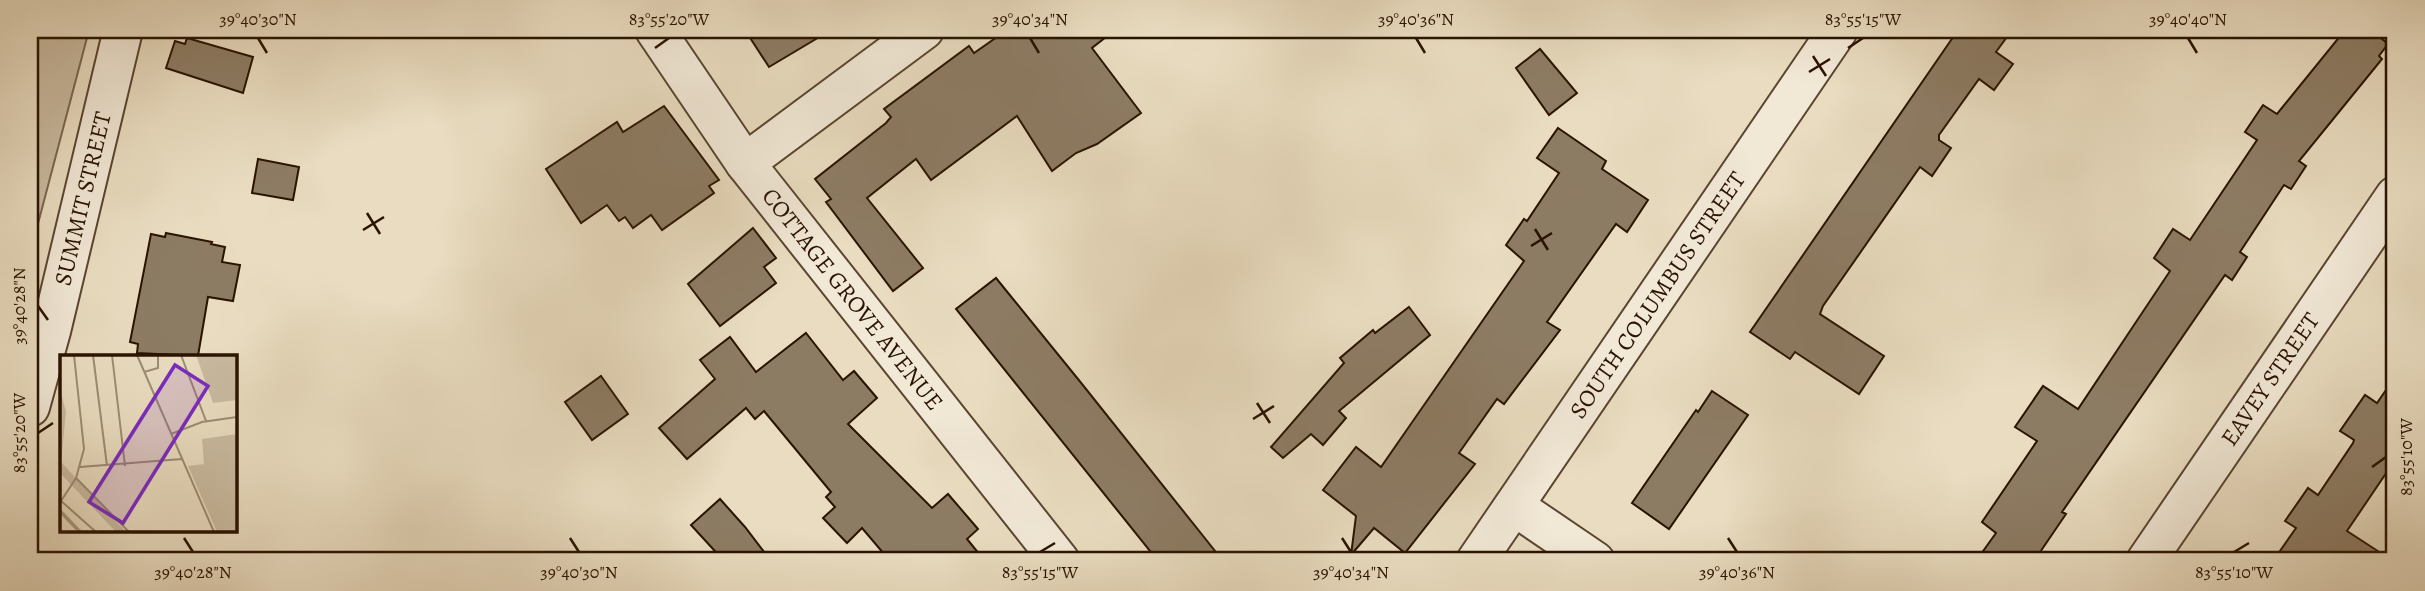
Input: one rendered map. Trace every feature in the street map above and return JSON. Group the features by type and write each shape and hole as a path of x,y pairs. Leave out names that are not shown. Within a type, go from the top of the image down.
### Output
{"street":[{"name":"SUMMIT STREET","path":"30,407 51,331 123,30"},
{"name":"COTTAGE GROVE AVENUE","path":"655,30 745,163 1060,561"},
{"path":"745,163 923,30"},
{"name":"SOUTH COLUMBUS STREET","path":"1475,561 1838,30"},
{"name":"EAVEY STREET","path":"2146,561 2395,196"},
{"path":"1514,506 1595,561"}],"path":[{"path":"30,41 33,30"}],"shaded area":[{"path":"30,30 89,30 30,254"}],"building":[{"path":"745,30 831,30 769,67"},
{"path":"1007,30 1115,30 1092,48 1141,113 1052,171 1017,116 931,180 916,159 867,198 923,268 893,291 826,202 831,199 815,179 886,123 891,117 884,109 969,46 974,53"},
{"path":"1958,30 2012,30 1996,52 2013,64 1994,90 1979,79 1939,135 1939,140 1951,148 1932,176 1920,167 1823,306 1820,314 1884,356 1859,394 1795,352 1790,359 1750,332"},
{"path":"2345,30 2371,30 2388,44 2379,56 2382,59 2299,161 2306,166 2291,189 2284,185 2240,252 2247,257 2232,280 2225,275 2062,512 2066,514 2034,561 1976,561 1996,533 1982,522 2037,441 2015,427 2043,386 2078,409 2170,271 2154,258 2173,229 2190,240 2257,140 2245,132 2263,105 2277,114"},
{"path":"187,38 253,57 243,93 166,68 175,41 185,44"},
{"path":"1540,49 1577,93 1549,115 1516,68"},
{"path":"664,106 719,180 709,186 714,193 662,230 651,215 633,228 625,217 619,221 607,205 581,223 546,169 617,122 623,132"},
{"path":"1558,128 1606,161 1602,169 1648,200 1627,232 1616,224 1547,322 1560,330 1504,404 1497,399 1459,453 1475,464 1405,553 1374,528 1351,555 1356,516 1323,490 1356,447 1381,467 1524,261 1506,245 1524,219 1527,221 1559,173 1537,158"},
{"path":"258,159 299,167 293,200 252,193"},
{"path":"753,228 776,258 764,267 776,283 720,326 688,284"},
{"path":"166,233 212,242 211,244 225,247 222,262 240,265 233,301 208,297 198,355 137,353 138,344 130,342 151,234 165,237"},
{"path":"996,278 1223,561 1158,561 956,309"},
{"path":"1409,307 1430,335 1339,411 1346,418 1323,445 1311,434 1283,458 1271,447 1344,363 1340,358 1373,330 1375,333"},
{"path":"806,333 843,380 854,371 877,398 848,424 932,508 948,494 978,529 967,539 985,561 890,561 862,528 847,543 823,518 835,507 826,497 831,492 764,411 755,419 746,408 687,459 659,428 715,379 700,360 730,337 756,372"},
{"path":"601,376 628,414 592,440 565,402"},
{"path":"2395,377 2395,460 2347,531 2393,561 2273,561 2296,528 2285,521 2308,488 2318,495 2353,443 2354,440 2340,431 2365,395 2377,403"},
{"path":"1712,391 1748,415 1669,529 1632,503"},
{"path":"720,499 771,561 724,561 691,525"}]}
